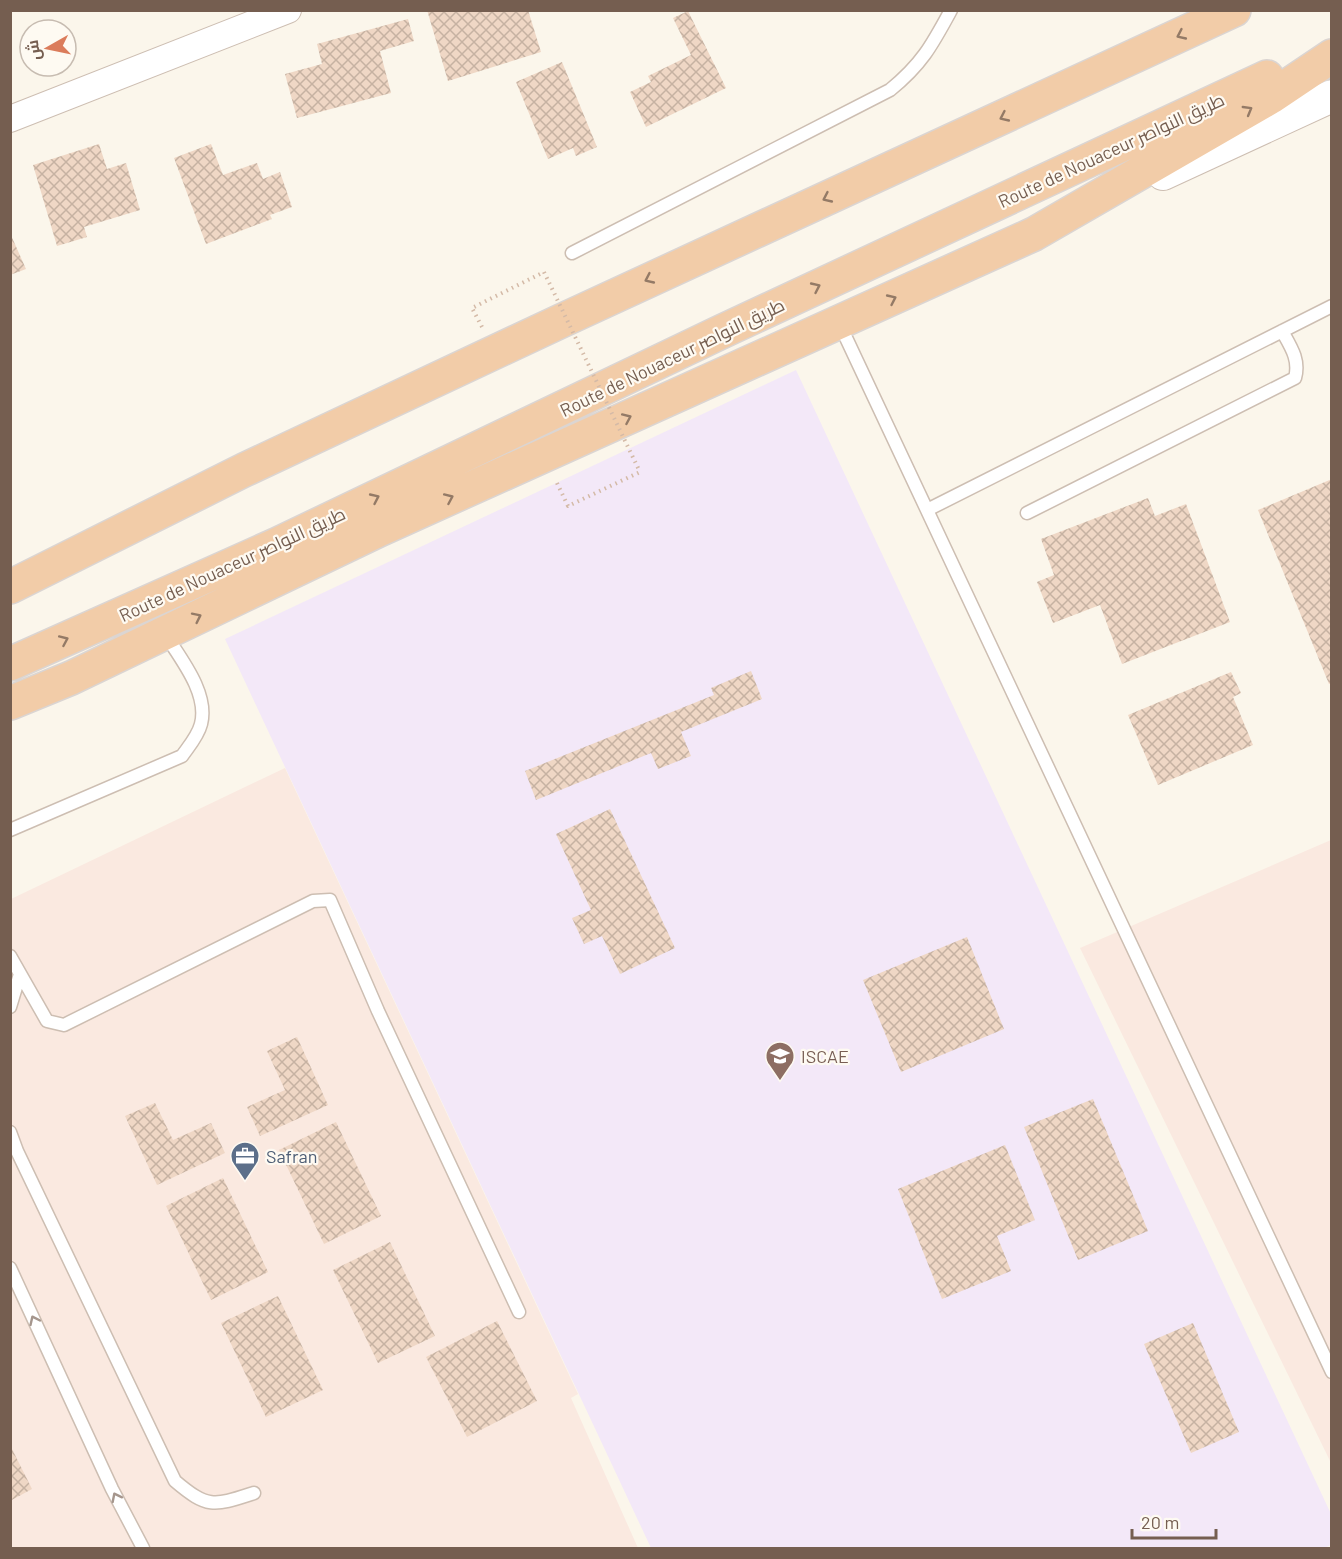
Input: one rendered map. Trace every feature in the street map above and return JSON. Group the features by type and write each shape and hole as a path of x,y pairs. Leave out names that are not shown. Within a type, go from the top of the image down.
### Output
{"highway":[{"path":"10,587 244,470 551,325 1234,10"},
{"name":"Route de Nouaceur طريق النواصر","path":"10,664 276,545 721,332 1332,46"},
{"path":"10,704 71,678 381,529 1034,234 1271,97 1332,56"}],"street":[{"path":"10,119 288,10"},
{"path":"1034,234 1332,96"}],"lane":[{"path":"572,253 890,90 914,71 926,56 951,10"},
{"path":"927,510 1332,306"},
{"path":"839,323 1329,1358 1332,1372"},
{"path":"1028,513 1295,378 1298,367 1296,357 1282,331"},
{"path":"10,830 182,756 202,723 201,702 191,677 164,633"},
{"path":"10,956 47,1022 64,1025 313,901 330,900 378,1011 519,1312"},
{"path":"10,1007 20,974"},
{"path":"10,1131 17,1151 175,1481 198,1499 223,1503 255,1493"},
{"path":"10,1268 112,1489 143,1548"}],"path":[{"path":"472,308 544,272 640,472 568,506"}],"shaded area":[{"name":"ISCAE","path":"796,370 1331,1514 1331,1545 1324,1548 651,1548 225,639"},
{"path":"285,768 578,1394 571,1398 638,1548 11,1548 11,899"},
{"path":"1331,840 1331,1463 1080,948"}],"building":[{"path":"427,10 528,10 541,52 448,81"},
{"path":"688,11 726,88 646,127 630,92 651,82 648,76 691,55 673,18"},
{"path":"408,19 414,41 380,51 391,93 297,118 285,74 322,64 317,44"},
{"path":"562,62 597,147 576,156 573,148 548,159 516,82"},
{"path":"99,144 107,169 126,163 140,210 84,227 87,237 57,246 33,165"},
{"path":"211,144 223,175 257,163 263,179 280,172 292,207 270,215 272,219 206,244 174,158"},
{"path":"10,233 26,269 10,275"},
{"path":"1332,479 1332,683 1329,684 1258,510"},
{"path":"1148,498 1155,516 1186,504 1230,622 1122,664 1100,605 1053,623 1037,582 1054,575 1041,539"},
{"path":"751,671 762,699 681,732 691,756 658,769 651,753 536,800 525,771 714,695 711,688"},
{"path":"1231,672 1241,693 1233,697 1253,745 1158,785 1128,715"},
{"path":"610,809 675,948 620,974 602,936 584,944 572,918 591,910 556,834"},
{"path":"967,937 1004,1029 901,1072 863,980"},
{"path":"297,1037 328,1105 260,1136 247,1107 285,1090 267,1051"},
{"path":"1093,1099 1148,1231 1078,1260 1024,1127"},
{"path":"155,1103 173,1140 211,1123 225,1153 157,1185 125,1116"},
{"path":"336,1122 381,1216 324,1244 279,1150"},
{"path":"1005,1145 1035,1220 997,1236 1011,1271 942,1299 898,1189"},
{"path":"223,1178 268,1272 211,1300 166,1206"},
{"path":"390,1242 435,1336 378,1363 333,1270"},
{"path":"278,1296 323,1390 266,1417 221,1323"},
{"path":"497,1321 537,1401 467,1437 426,1357"},
{"path":"1193,1323 1239,1432 1191,1453 1144,1344"},
{"path":"10,1445 32,1489 10,1501"}],"place":[{"name":"ISCAE","path":"780,1082"},
{"name":"Safran","path":"245,1182"}]}
